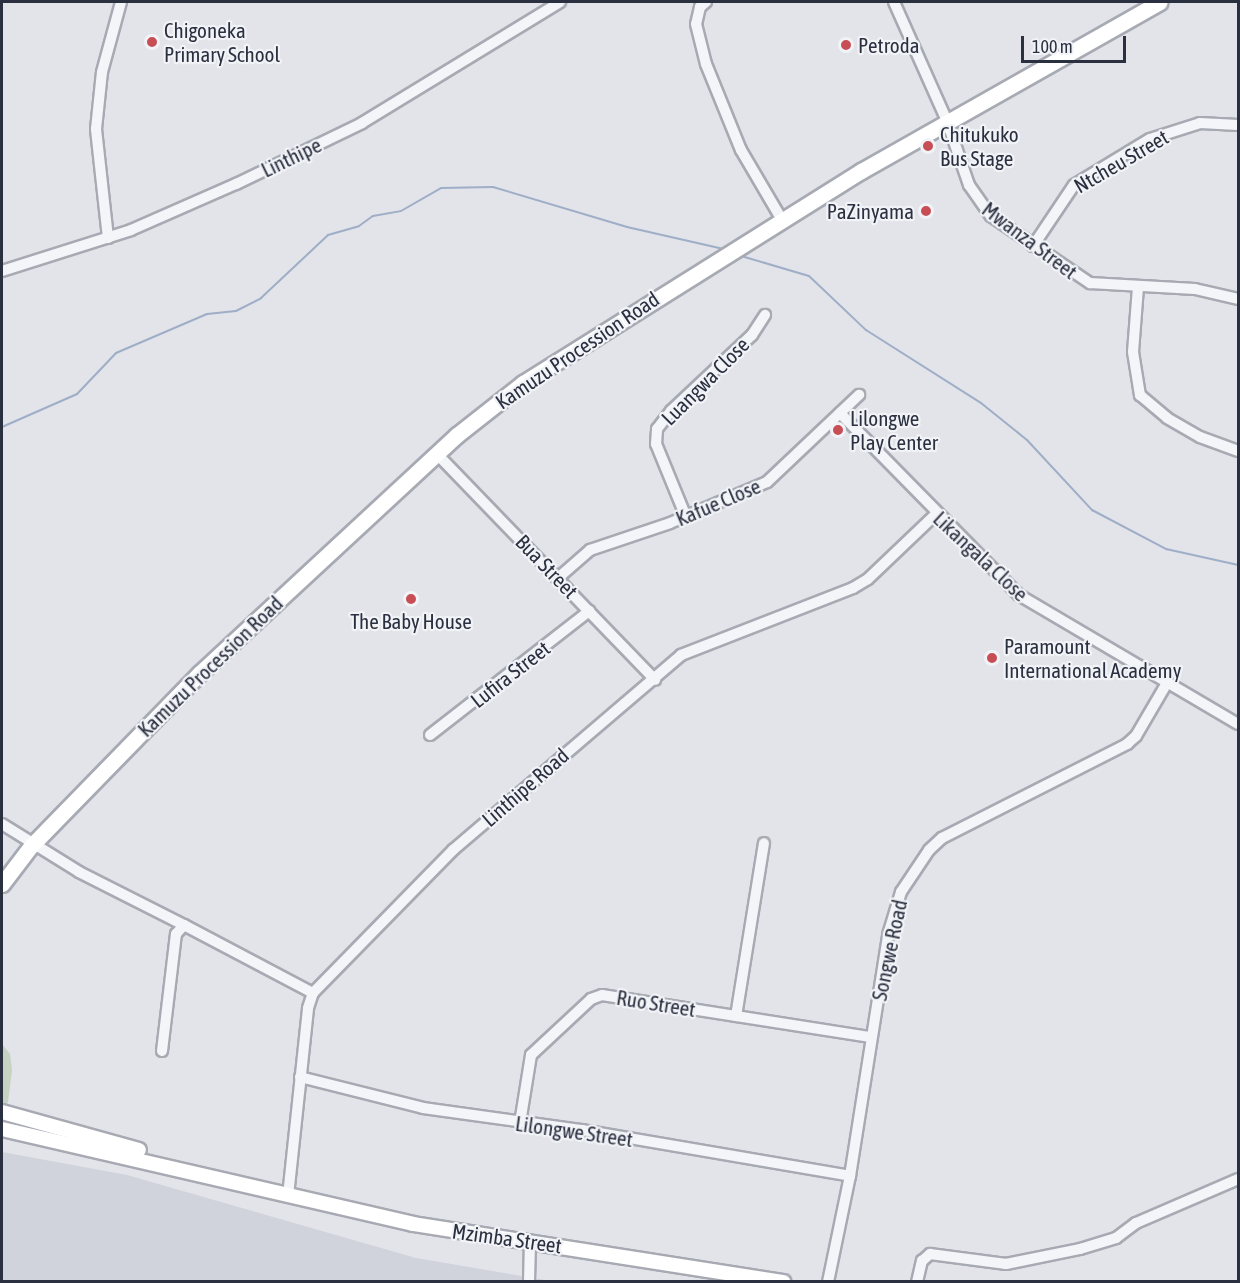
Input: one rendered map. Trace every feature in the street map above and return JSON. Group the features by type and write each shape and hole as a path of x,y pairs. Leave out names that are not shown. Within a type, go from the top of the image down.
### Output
{"highway":[{"name":"Kamuzu Procession Road","path":"2,884 31,846 200,673 437,454 548,365 947,121 1160,2"}],"main road":[{"path":"2,1112 153,1154 234,1182"},
{"path":"2,1129 234,1182"},
{"name":"Mzimba Street","path":"234,1182 413,1224 747,1278 783,1281"}],"street":[{"path":"108,237 96,129 102,72 121,2"},
{"path":"539,2 545,12"},
{"name":"Linthipe","path":"2,271 108,237 236,184 362,123 560,2"},
{"path":"706,2 700,7 696,24 706,64 741,150 782,220"},
{"name":"Mwanza Street","path":"894,2 947,121 969,185 981,205 1033,246 1084,281 1102,286 1195,289 1239,299"},
{"name":"Ntcheu Street","path":"1033,246 1074,185 1150,139 1200,123 1239,125"},
{"path":"1138,288 1133,352 1140,395 1167,418 1200,437 1239,451"},
{"name":"Luangwa Close","path":"686,517 656,444 657,429 671,411 752,335 765,315"},
{"name":"Kafue Close","path":"558,578 590,550 686,517 767,482 859,395"},
{"name":"Likangala Close","path":"840,413 936,514 1019,595 1239,724"},
{"name":"Bua Street","path":"437,454 655,680"},
{"name":"Linthipe Road","path":"313,993 453,850 691,649 861,584 936,514"},
{"name":"Lufira Street","path":"430,735 589,611"},
{"name":"Songwe Road","path":"828,1281 850,1176 871,1038 896,902 929,850 950,833 1127,744 1136,736 1167,683"},
{"path":"2,824 31,846 181,927 313,993 300,1077 288,1196"},
{"path":"736,1016 764,843"},
{"path":"162,1051 181,927"},
{"name":"Ruo Street","path":"520,1123 531,1055 595,996 610,995 871,1038"},
{"name":"Lilongwe Street","path":"300,1077 423,1108 850,1176"},
{"path":"916,1281 922,1261 930,1254 1006,1264 1080,1249 1116,1238 1136,1223 1239,1179"},
{"path":"529,1281 530,1242"}],"shaded area":[{"path":"2,1152 127,1175 416,1258 551,1281 2,1281"}],"green space":[{"path":"2,1044 10,1054 12,1070 8,1102 2,1111"}],"waterway":[{"path":"2,427 77,394 116,353 207,314 236,311 261,298 328,235 359,226 373,216 401,211 441,188 493,187 627,227 724,249"},
{"path":"738,255 809,276 866,330 981,403 1027,440 1092,510 1166,549 1238,565"}],"place":[{"name":"Chigoneka Primary School","path":"152,42"},
{"name":"Petroda","path":"846,45"},
{"name":"Chitukuko Bus Stage","path":"928,146"},
{"name":"PaZinyama","path":"926,211"},
{"name":"Lilongwe Play Center","path":"838,430"},
{"name":"The Baby House","path":"411,599"},
{"name":"Paramount International Academy","path":"992,658"}]}
